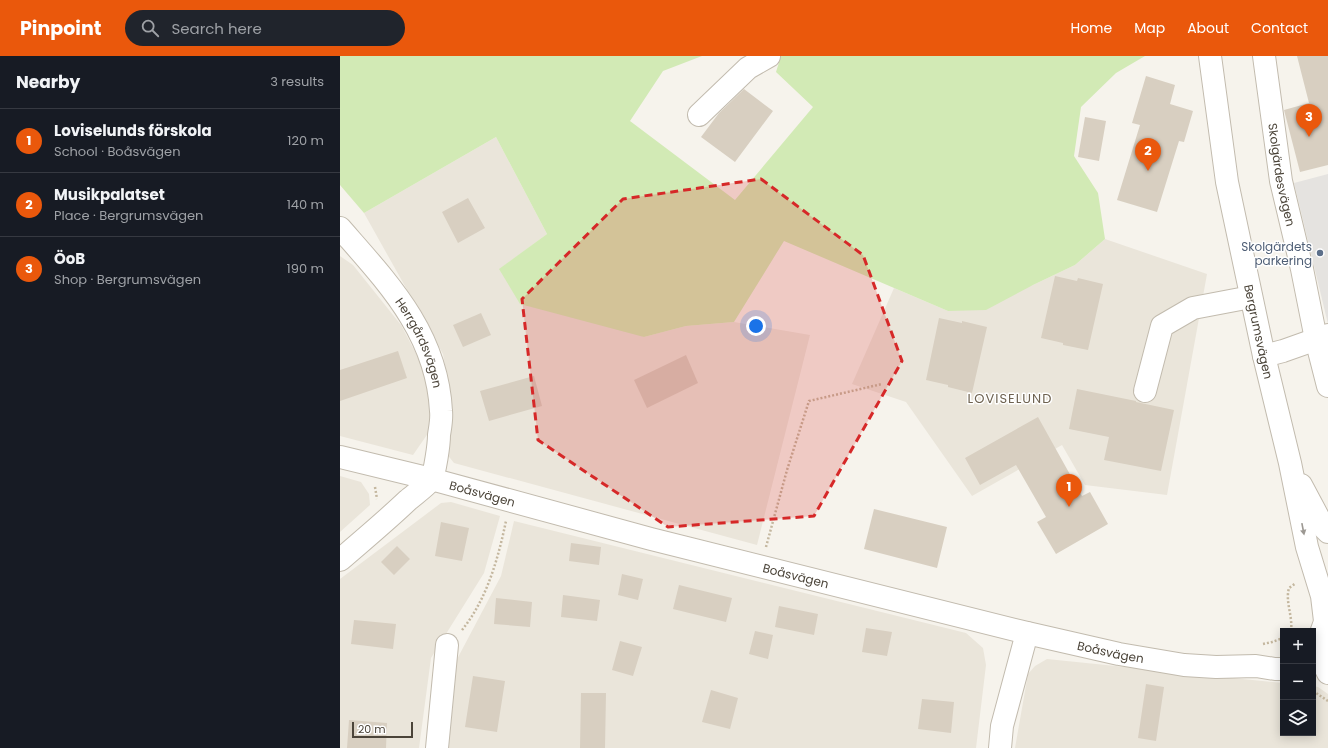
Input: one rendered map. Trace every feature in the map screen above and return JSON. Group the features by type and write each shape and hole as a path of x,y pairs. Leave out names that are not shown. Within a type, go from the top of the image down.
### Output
{"street":[{"path":"699,114 748,68 769,56"},
{"name":"Bergrumsvägen","path":"1210,56 1227,182 1264,356 1290,463 1307,547 1322,596 1322,626 1320,643 1321,655 1328,673"},
{"name":"Skolgärdesvägen","path":"1264,56 1281,181 1302,269 1322,337 1328,386"},
{"name":"Herrgårdsvägen","path":"340,228 384,279 404,305 427,346 435,368 441,412 438,446 431,479"},
{"path":"1145,391 1162,326 1193,308 1251,297"},
{"path":"1264,356 1322,337"},
{"name":"Boåsvägen","path":"340,457 431,479 651,540 1027,633 1119,654 1184,665 1216,667 1256,666 1280,669"},
{"name":"Bergrumsvägen","path":"1290,463 1321,522 1328,532"},
{"path":"340,560 387,520 431,479"},
{"path":"1000,748 1002,726 1027,633"},
{"path":"437,748 447,645"},
{"name":"Boåsvägen","path":"1256,666 1280,654"},
{"path":"1316,675 1328,678"}],"path":[{"path":"765,550 808,401 882,384"},
{"path":"377,466 374,480 378,505"},
{"path":"447,645 457,637 466,626 492,576 498,557 510,501"},
{"path":"1291,628 1291,618 1287,595 1289,588 1299,582"},
{"path":"1316,693 1328,701"}],"highlighted area":[{"path":"761,179 863,255 902,361 814,516 668,527 538,440 522,299 623,199"}],"shaded area":[{"path":"496,137 547,234 500,269 644,337 686,326 734,322 810,335 757,545 454,463 446,453 452,405 443,354 364,213"},
{"name":"Skolgärdets parkering","path":"1328,174 1328,324 1294,183"},
{"path":"1105,239 1207,274 1167,495 1085,485 1062,445 972,496 906,402 852,384 894,288 948,311 1033,285 1075,265"},
{"path":"340,256 353,265 401,325 422,365 430,399 431,429 413,455 340,436"},
{"path":"340,476 361,482 369,494 370,505 340,532"},
{"path":"451,502 500,516 484,573 431,658 419,748 340,748 340,579 441,503"},
{"path":"514,521 966,633 983,648 986,665 976,748 447,748 455,663 501,576"},
{"path":"1047,659 1280,683 1280,736 1316,736 1316,687 1318,687 1328,694 1328,748 1015,748 1028,674 1035,666"}],"green space":[{"path":"340,56 702,56 663,71 630,121 735,200 813,107 776,72 781,56 1145,56 1116,73 1081,107 1074,156 1098,193 1105,239 1075,265 986,310 948,311 784,241 734,322 686,326 644,337 520,304 499,269 547,234 496,137 364,213 340,185"}],"building":[{"path":"1297,56 1328,56 1328,165 1300,172 1284,110 1309,103"},
{"path":"1146,76 1175,85 1170,104 1193,111 1184,142 1179,141 1157,212 1117,200 1140,125 1132,123"},
{"path":"744,89 773,111 735,162 701,137 719,113"},
{"path":"1085,117 1106,121 1099,161 1078,157"},
{"path":"468,198 485,228 458,243 442,212"},
{"path":"1055,276 1077,281 1078,278 1103,284 1088,350 1063,345 1063,343 1041,338"},
{"path":"481,313 491,335 463,347 453,325"},
{"path":"939,318 962,323 962,321 987,327 972,393 926,380"},
{"path":"398,351 407,378 340,401 340,370"},
{"path":"686,355 698,383 647,408 634,380"},
{"path":"534,376 542,406 489,421 480,391"},
{"path":"1077,389 1174,410 1161,471 1104,460 1109,437 1069,429"},
{"path":"1038,417 1082,496 1090,492 1108,524 1056,554 1037,522 1046,517 1016,465 980,485 965,458"},
{"path":"874,509 947,527 937,568 864,549"},
{"path":"441,522 469,528 462,561 435,556"},
{"path":"571,543 601,547 599,565 569,561"},
{"path":"397,546 410,559 394,575 381,562"},
{"path":"622,574 643,579 638,600 618,595"},
{"path":"679,585 732,598 726,622 673,609"},
{"path":"563,595 600,600 597,621 561,617"},
{"path":"496,598 532,602 530,627 494,624"},
{"path":"779,606 818,614 814,635 775,627"},
{"path":"354,620 396,624 393,649 351,644"},
{"path":"866,628 892,632 887,656 862,652"},
{"path":"755,631 773,635 768,659 749,654"},
{"path":"620,641 642,647 633,676 612,670"},
{"path":"473,676 505,681 497,732 465,727"},
{"path":"1146,684 1164,687 1156,741 1138,738"},
{"path":"711,690 738,698 730,729 702,722"},
{"path":"581,693 606,693 605,748 580,748"},
{"path":"922,699 954,702 951,733 918,729"},
{"path":"349,720 387,723 386,748 347,748"}],"place":[{"name":"ÖoB","path":"1309,137"},
{"name":"Musikpalatset","path":"1148,171"},
{"name":"Skolgärdets parkering","path":"1320,253"},
{"name":"Loviselunds förskola","path":"1069,507"}],"district":[{"name":"LOVISELUND","path":"1010,398"}]}
